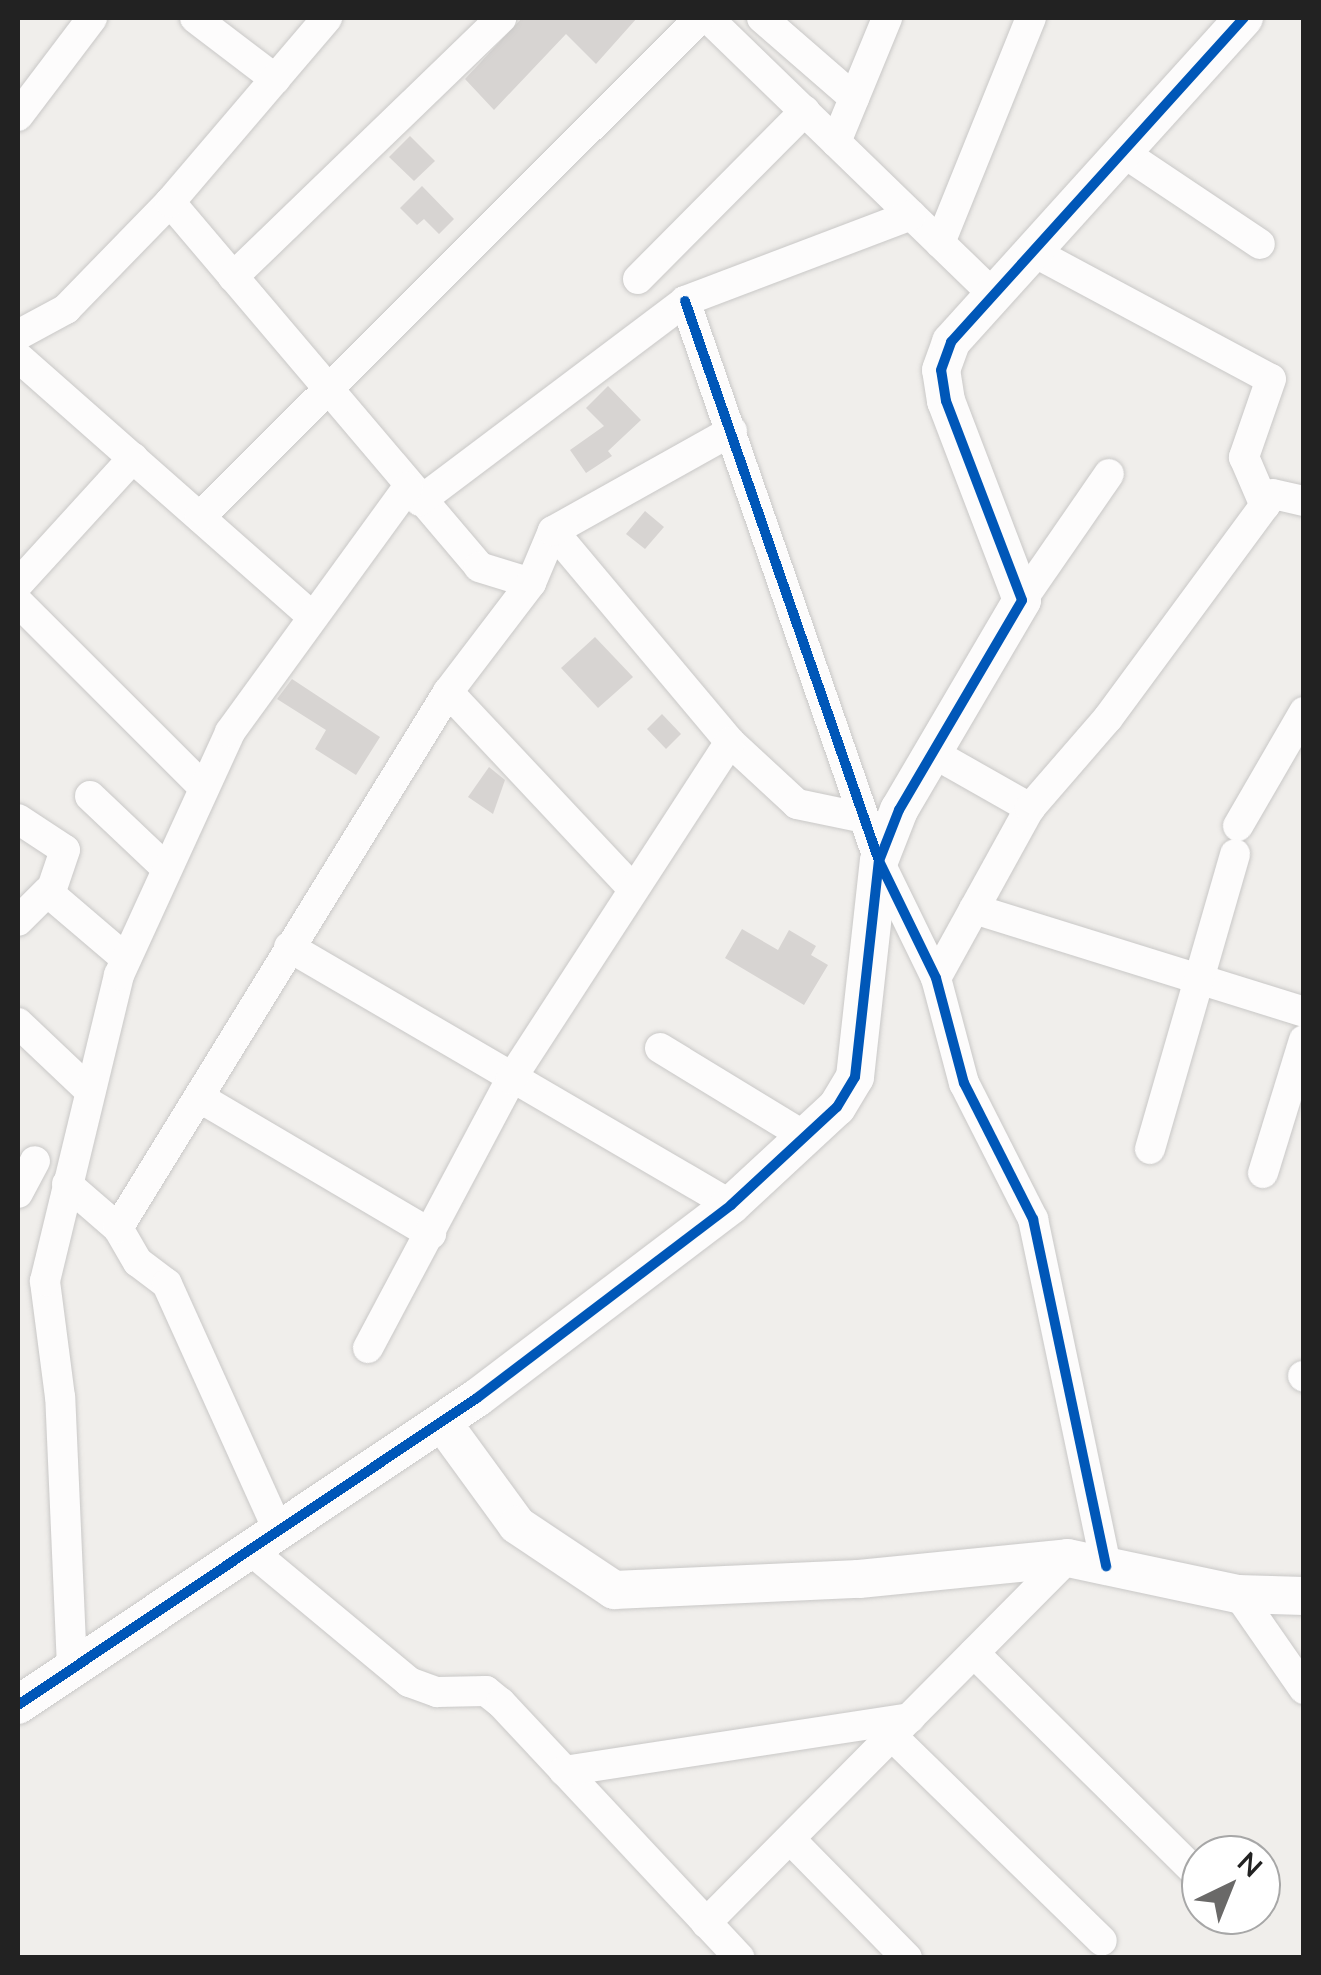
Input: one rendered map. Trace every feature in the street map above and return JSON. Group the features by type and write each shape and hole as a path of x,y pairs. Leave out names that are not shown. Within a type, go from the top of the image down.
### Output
{"street":[{"path":"18,116 92,18"},
{"path":"195,18 274,79"},
{"path":"18,335 66,310 170,202 327,18"},
{"path":"232,277 501,18"},
{"path":"200,517 700,18"},
{"path":"708,18 994,296"},
{"path":"762,18 854,98"},
{"path":"836,142 887,18"},
{"path":"940,243 1031,18"},
{"path":"1022,600 946,401 941,370 951,342 1030,250 1244,18"},
{"path":"638,279 805,111"},
{"path":"1122,151 1260,244"},
{"path":"170,202 479,567 531,583"},
{"path":"72,1667 60,1398 44,1281 126,959 230,732 313,617 414,494 685,300 911,215"},
{"path":"1030,250 1271,379 1244,457 1266,506"},
{"path":"685,300 878,861 936,978 964,1083 1033,1219 1106,1566"},
{"path":"18,357 313,617"},
{"path":"118,1228 202,1099 289,947 448,692 531,583 553,531 732,431"},
{"path":"18,584 133,458"},
{"path":"18,1705 442,1422 731,1205 837,1107 855,1078 878,861 933,753 1022,600 1109,474"},
{"path":"936,978 1030,808 1108,718 1273,494 1304,501"},
{"path":"553,531 730,742 797,804 864,818"},
{"path":"18,602 204,788"},
{"path":"448,692 632,888"},
{"path":"1150,1149 1236,840 1304,712"},
{"path":"368,1348 512,1079 730,742"},
{"path":"933,753 1030,808"},
{"path":"90,796 167,869"},
{"path":"18,819 65,850 48,891 18,921"},
{"path":"48,891 126,959"},
{"path":"974,908 1304,1012"},
{"path":"289,947 731,1205"},
{"path":"18,1023 90,1091"},
{"path":"1263,1174 1304,1040"},
{"path":"660,1048 804,1136"},
{"path":"202,1099 431,1234"},
{"path":"18,1192 36,1161"},
{"path":"68,1184 118,1228 138,1262 167,1284 263,1540 410,1682 437,1692 486,1691 740,1958"},
{"path":"18,1266 44,1281"},
{"path":"442,1422 517,1525 614,1590 859,1580 1068,1558 1238,1594 1304,1596"},
{"path":"706,1923 1068,1558"},
{"path":"1238,1594 1304,1689"},
{"path":"974,1653 1181,1858"},
{"path":"564,1771 901,1727"},
{"path":"901,1727 1102,1940"},
{"path":"790,1839 907,1958"}],"building":[{"path":"522,18 637,18 596,64 566,34 494,110 465,79"},
{"path":"410,136 435,161 414,181 389,157"},
{"path":"422,186 454,219 439,234 424,219 417,225 400,208"},
{"path":"608,386 641,420 608,451 612,456 586,473 570,450 604,426 586,408"},
{"path":"645,511 664,527 645,549 626,534"},
{"path":"595,637 633,677 598,708 561,668"},
{"path":"292,679 380,737 356,775 315,749 326,730 277,699"},
{"path":"662,714 681,734 666,749 647,729"},
{"path":"489,767 505,780 493,814 468,797"},
{"path":"742,929 778,950 789,930 816,946 811,955 828,965 804,1005 725,958"}],"cycle path":[{"path":"18,1705 477,1398 731,1205 837,1107 855,1077 879,861 899,810 1022,600 946,401 941,370 951,342 1244,18"},
{"path":"685,301 879,861 936,978 964,1083 1033,1219 1106,1566"}]}
